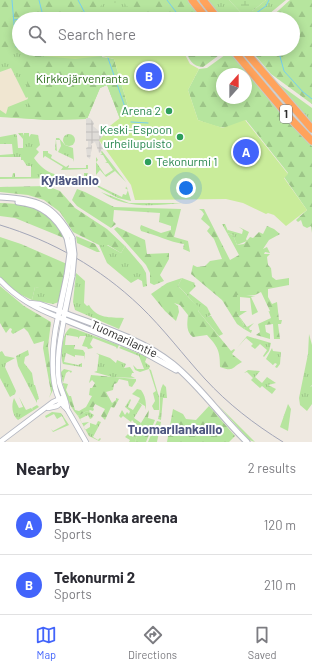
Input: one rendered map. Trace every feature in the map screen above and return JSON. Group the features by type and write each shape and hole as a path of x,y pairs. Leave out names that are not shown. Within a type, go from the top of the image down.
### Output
{"highway":[{"path":"192,0 201,12"},
{"path":"203,0 212,12"},
{"name":"1","path":"238,56 275,101 312,141"},
{"name":"1","path":"249,56 312,129"}],"main road":[{"path":"0,197 29,200 43,205 62,221 70,238 70,275 64,316"},
{"path":"0,201 24,202 41,208 54,218 70,238"},
{"path":"58,314 70,275"},
{"name":"Tuomarilantie","path":"58,314 140,350 184,374 205,394 247,442"}],"street":[{"path":"0,280 12,293 26,303 40,304 58,314 52,358 55,382 66,409 86,442"},
{"path":"62,400 58,359 64,316"},
{"path":"0,442 48,408 62,400"}],"shaded area":[{"path":"22,63 27,78 28,107 8,117 0,117 0,72"},
{"path":"86,118 90,118 94,123 93,126 104,135 99,140 103,149 99,153 95,142 91,144 90,159 87,157 86,148 88,147 88,141 86,141"}],"green space":[{"name":"Kirkkojärvenranta","path":"0,0 229,0 240,12 12,12 12,56 102,56 123,117 120,119 107,85 100,88 87,119 48,120 0,117 0,110 6,114 8,107 28,99 28,97 26,98 11,68 0,72"},
{"path":"0,0 185,0 194,12 141,12 139,10 133,12 123,2 103,3 96,12 12,12 12,50 0,48"},
{"path":"229,0 266,0 251,12 240,12"},
{"name":"Kirkkojärvenranta","path":"266,0 286,0 271,12 251,12"},
{"path":"290,0 312,0 312,104 271,74 256,56 300,56 300,12 277,12"},
{"path":"24,56 68,59 99,57 114,59 130,113 120,119 107,85 100,88 87,119 48,120 8,117 8,111 28,107 27,78 22,63"},
{"name":"Keski-Espoon urheilupuisto","path":"42,56 102,56 75,59"},
{"name":"Keski-Espoon urheilupuisto","path":"102,56 186,56 190,64 199,69 188,90 198,120 223,128 245,120 288,174 284,178 307,210 286,226 274,215 268,213 266,214 243,203 226,199 135,200 131,185 99,140 103,135 101,133 125,114 130,113 114,59"},
{"path":"188,56 218,56 203,67 193,64"},
{"path":"224,56 232,56 243,68 216,68 216,104 252,104 252,79 312,146 312,233 311,226 307,228 303,226 301,220 298,222 296,220 307,210 284,177 288,173 246,120 228,128 222,128 198,120 188,90 199,69 207,68"},
{"path":"276,82 312,108 312,124"},
{"path":"18,133 23,133 23,136 24,133 29,133 29,137 31,134 38,135 40,145 36,149 39,152 34,158 39,165 45,169 62,176 84,176 84,173 88,173 86,178 83,180 71,178 0,179 0,177 12,177 13,173 15,173 15,177 31,177 31,166 27,166 23,160 21,160 21,157 0,157 0,155 13,154 12,144 0,144 0,137 16,134 18,148 23,148 23,139"},
{"path":"69,134 73,136 75,140 73,144 69,146 65,144 63,140 65,136"},
{"path":"56,138 59,138 65,145 73,148 74,162 73,159 58,152 61,146 60,140 56,140 57,151 55,150"},
{"path":"43,151 48,151 48,153 52,155 51,158 66,167 69,165 68,168 86,168 86,165 88,165 88,169 61,170 63,167 45,156 43,158"},
{"path":"102,151 126,182 115,171 106,177 100,170 96,175 96,162 105,175 113,170 108,163 105,163 107,162 103,155 100,155 102,154 101,152 99,153"},
{"path":"94,181 97,182 97,185 122,197 123,194 126,195 128,190 131,201 118,198 94,185"},
{"path":"47,186 60,191 75,208 107,229 125,246 121,253 108,245 99,245 73,232 60,212 44,200 28,195 0,192 0,187"},
{"path":"77,189 114,207 181,209 174,237 188,241 190,252 183,249 184,244 173,242 141,231 141,225 161,233 171,230 171,226 159,222 160,213 114,210 113,221 116,224 111,228 77,206 72,200"},
{"path":"101,192 129,203 182,203 160,205 130,204"},
{"path":"0,203 30,207 46,214 59,228 64,238 15,218 0,216"},
{"path":"199,209 204,209 230,260 239,255 227,233 233,235 237,245 244,244 250,237 253,238 259,232 263,234 267,226 280,234 269,240 263,249 267,247 270,253 265,252 264,254 270,254 267,257 268,265 271,268 272,277 276,280 289,278 289,285 268,289 268,297 272,304 277,302 279,320 282,320 281,324 278,324 280,339 274,339 273,324 265,325 266,332 270,334 270,339 256,335 260,332 258,324 271,318 268,312 270,311 261,292 255,295 237,295 237,313 245,327 244,329 237,324 222,300 191,274 193,265 197,267 205,266 210,261 222,259 214,239 207,231 210,227 201,219 204,214"},
{"path":"222,224 225,224 228,231 242,234 243,230 239,227 249,232 246,239 247,241 237,245 233,235 227,233"},
{"path":"117,227 145,240 147,254 169,253 169,259 160,275 164,281 154,285 150,283 150,273 146,265 114,229"},
{"path":"76,236 95,244 100,252 77,243"},
{"path":"0,237 21,244 67,264 62,291 55,292 35,287 32,300 15,292 0,277"},
{"path":"105,244 121,253 125,246 146,273 147,286 143,287 142,281 138,279 131,283 107,263 99,245"},
{"path":"76,273 85,281 84,303 87,306 89,305 92,310 100,315 124,318 119,329 75,310 73,302"},
{"path":"182,278 195,283 194,284 196,286 189,293 207,307 211,315 207,317 211,316 223,334 219,336 198,311 200,308 178,286"},
{"path":"182,278 178,286 194,303 201,308 198,311 231,351 234,349 235,350 232,354 242,362 232,369 220,367 218,350 207,335 193,337 189,333 187,322 188,315 180,305 174,303 178,306 179,312 176,321 165,311 151,294 167,283"},
{"path":"0,286 24,306 51,322 48,346 53,390 49,398 51,392 43,348 44,341 34,344 28,332 24,328 13,334 11,332 12,329 10,328 6,333 0,323"},
{"path":"35,287 62,291 59,302 53,304 32,300"},
{"path":"237,294 255,296 251,297 258,312 252,315 250,298 240,297 240,311 247,311 239,316 247,327 254,323 249,328 252,330 251,333 244,329 245,327 237,313"},
{"path":"70,328 119,345 117,349 116,347 93,338 90,344 93,348 88,349 87,347 82,346 86,336 80,336 78,339 78,337 66,335 65,345 75,345 74,349 83,350 85,353 84,360 84,356 75,355 75,357 66,353 64,362 78,365 82,363 82,367 63,364 63,339"},
{"path":"309,334 312,345 312,385 310,387 312,386 312,404 307,411 300,405 299,398 308,354"},
{"path":"247,336 271,343 269,351 264,357 263,356 267,350 260,344 255,349 251,346 253,344 246,338 237,348"},
{"path":"121,346 147,357 145,362 150,366 149,369 140,372 135,370 133,365 137,369 144,369 139,356 119,348"},
{"path":"272,348 273,351 281,352 280,364 277,368 275,367 277,364 275,363 273,365 266,359"},
{"path":"28,350 29,355 25,357 24,363 32,373 39,399 37,400 37,403 18,366 16,356"},
{"path":"2,351 5,356 15,358 6,363 5,367 16,391 15,394 10,397 0,378 0,352"},
{"path":"96,353 110,358 116,363 117,360 126,364 124,368 130,367 134,373 132,373 131,376 135,378 112,377 94,372 97,371 99,355"},
{"path":"64,369 72,371 71,373 69,371 66,373 63,383 68,384 66,390 69,396 71,396 75,410 79,411 86,407 92,396 89,395 90,388 92,388 95,383 92,380 89,383 91,375 136,379 136,381 132,387 129,386 128,381 119,379 117,383 114,384 113,390 106,392 112,403 116,400 116,398 119,399 114,408 111,407 105,420 101,416 105,409 95,404 93,411 89,411 92,414 87,411 78,416 68,401 64,390 61,372"},
{"path":"149,369 151,370 159,397 159,410 154,410 152,406 155,401 153,393 156,391"},
{"path":"248,370 260,371 255,377 262,383 267,377 276,383 268,385 276,389 272,394 262,386 260,388 251,380 253,378 247,372 244,373"},
{"path":"163,384 166,387 167,398 163,398 161,420 158,419 160,410 160,393"},
{"path":"137,389 141,390 144,395 146,410 145,406 138,402 140,398 132,394"},
{"path":"19,397 26,410 31,408 33,410 32,408 37,405 39,407 18,420 13,413 12,407 14,398 19,408 23,407"},
{"path":"130,399 131,400 128,407 133,410 138,402 142,405 134,418 141,423 135,442 129,442 130,440 125,437 128,434 133,437 138,427 132,420 131,422 123,416 121,418 119,416 122,410 125,415 127,412 129,414 130,411 125,407"},
{"path":"288,404 291,409 288,431 280,427"},
{"path":"218,405 255,442 249,440"},
{"path":"209,406 235,436 229,442 167,442 173,409 183,414 186,419 196,420"},
{"path":"149,410 148,418 155,420 146,442 135,442 141,423"},
{"path":"87,411 94,415 90,419 88,415 80,419 82,423 89,422 84,426 84,428 78,416"},
{"path":"52,412 61,413 69,425 53,432 51,429 53,431 66,424 62,416 57,419 54,414 46,418 45,416"},
{"path":"98,421 101,422 93,437 98,440 100,438 101,439 99,441 89,436 86,430 90,427 90,423 96,425"},
{"path":"157,421 161,422 157,442 148,442"}],"waterway":[{"path":"12,0 13,12"},
{"path":"39,0 42,12"},
{"path":"78,0 84,12"},
{"path":"167,0 176,12"},
{"path":"258,12 266,6 269,0"},
{"path":"280,56 284,71 303,92 312,99"},
{"path":"108,58 127,113"},
{"path":"131,122 148,123"}],"railway":[{"path":"0,225 39,239 75,257 125,292 149,315 205,379 223,397 252,421 283,442"}],"place":[{"name":"Tekonurmi 2","path":"149,76"},
{"name":"Arena 2","path":"169,111"},
{"name":"Keski-Espoon urheilupuisto","path":"180,137"},
{"name":"EBK-Honka areena","path":"246,152"},
{"name":"Tekonurmi 1","path":"148,162"}],"district":[{"name":"Kylävainio","path":"70,180"},
{"name":"Tuomarilankallio","path":"175,429"}]}
